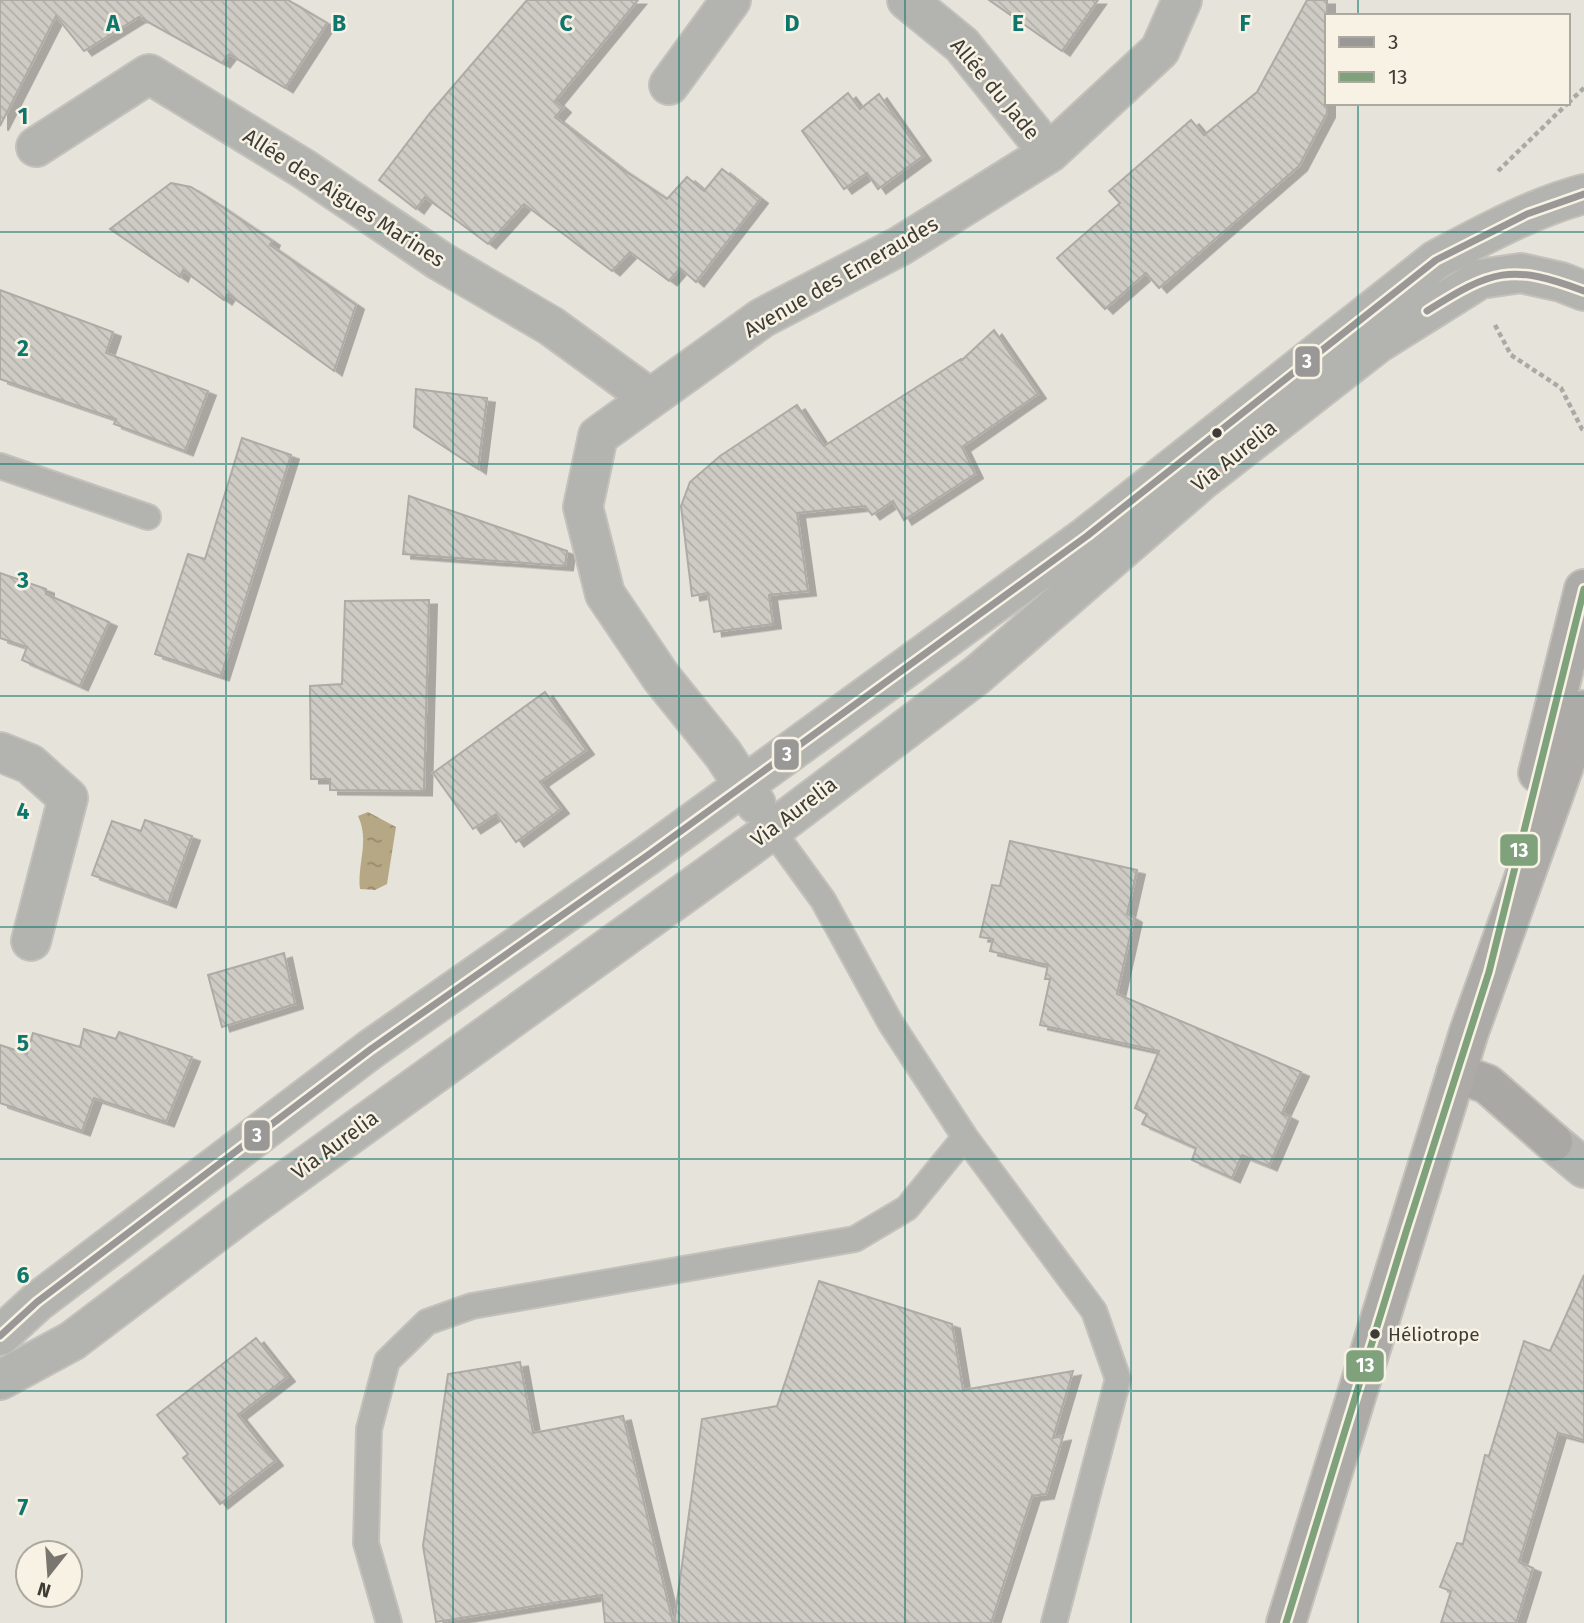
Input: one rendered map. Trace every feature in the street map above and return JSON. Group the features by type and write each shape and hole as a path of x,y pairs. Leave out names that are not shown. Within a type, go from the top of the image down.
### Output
{"main road":[{"path":"1489,972 1584,589"},
{"path":"1286,1623 1456,1073 1489,972 1584,710"}],"street":[{"path":"669,85 730,0"},
{"name":"Allée du Jade","path":"907,0 962,45 1049,153"},
{"name":"Avenue des Emeraudes","path":"772,830 744,783 661,677 605,594 583,508 598,436 762,318 900,246 1049,153 1160,50 1182,0"},
{"name":"Allée des Aigues Marines","path":"36,147 149,74 304,169 440,261 551,327 650,398"},
{"name":"Via Aurelia","path":"0,1336 37,1301 370,1049 648,856 744,783 1087,536 1436,260 1531,214 1584,194"},
{"name":"Via Aurelia","path":"0,1380 72,1341 256,1203 772,830 977,675 1202,480 1378,343 1480,279 1521,273 1561,282 1584,291"},
{"path":"0,752 30,764 68,798 31,941"},
{"path":"1456,1073 1488,1084 1584,1168"}],"lane":[{"path":"0,466 148,517"},
{"path":"772,830 823,900 890,1022 965,1137 1094,1311 1118,1380 1055,1623"},
{"path":"389,1623 366,1543 369,1429 387,1362 427,1322 472,1306 855,1239 908,1208 965,1137"}],"path":[{"path":"1570,101 1584,88"}],"water":[{"path":"368,812 396,827 387,884 375,890 360,889 363,834 358,816"}],"building":[{"path":"0,0 288,0 327,23 285,88 229,54 222,63 139,17 84,51 56,16 0,126"},
{"path":"527,0 638,0 555,101 563,108 555,117 619,167 667,199 687,177 704,191 722,169 760,199 696,282 680,268 669,281 630,252 612,271 524,204 488,244 425,197 416,209 379,180 430,113"},
{"path":"989,0 1098,0 1062,51"},
{"path":"1307,0 1327,0 1327,113 1299,166 1159,288 1146,273 1105,309 1057,258 1120,203 1109,191 1191,120 1204,135 1257,92"},
{"path":"848,93 860,109 879,94 923,156 878,189 867,173 844,189 802,131"},
{"path":"171,183 191,187 218,204 272,241 270,245 356,305 334,371 228,294 224,300 183,270 180,277 110,229"},
{"path":"0,290 113,332 106,353 208,391 185,451 114,424 116,419 0,379"},
{"path":"994,330 1038,394 962,447 975,474 904,520 893,501 872,515 865,506 797,513 808,591 769,595 773,624 714,632 708,593 692,596 681,506 690,482 720,456 797,405 824,446 962,360"},
{"path":"416,389 487,398 478,469 414,427"},
{"path":"242,438 291,455 221,676 155,654 188,554 205,559"},
{"path":"409,496 567,551 565,566 403,554"},
{"path":"0,573 46,589 46,594 109,622 80,686 22,660 27,647 0,638"},
{"path":"429,600 424,791 330,790 330,779 311,779 310,686 342,684 345,601"},
{"path":"545,692 586,750 540,782 561,809 516,842 496,814 473,829 433,773"},
{"path":"145,820 192,836 168,903 92,875 112,821 141,831"},
{"path":"1010,841 1137,870 1127,914 1134,918 1117,994 1301,1072 1282,1113 1290,1117 1269,1166 1242,1155 1232,1178 1192,1160 1196,1148 1142,1124 1147,1114 1135,1108 1159,1051 1040,1025 1050,979 1045,979 1048,965 990,951 993,939 980,937 992,885 1000,886"},
{"path":"284,953 295,1004 222,1027 208,975"},
{"path":"84,1029 116,1039 119,1032 192,1057 166,1122 94,1098 82,1131 0,1103 0,1045 27,1054 33,1033 80,1047"},
{"path":"1584,1275 1584,1440 1558,1433 1519,1562 1533,1568 1516,1623 1441,1623 1451,1591 1440,1587 1457,1543 1463,1544 1485,1455 1489,1456 1524,1341 1550,1351"},
{"path":"819,1281 952,1324 963,1390 1073,1371 1053,1438 1063,1436 1046,1494 1032,1496 991,1623 674,1623 702,1419 777,1406"},
{"path":"256,1338 287,1377 238,1415 275,1461 220,1504 183,1458 188,1454 157,1415"},
{"path":"520,1362 533,1433 623,1416 673,1623 605,1623 602,1595 436,1622 423,1546 448,1374"}],"transit line":[{"name":"3","path":"0,1336 37,1302 371,1049 648,855 1087,536 1436,260 1527,214 1584,194"},
{"name":"3","path":"1427,311 1469,287 1502,275 1537,277 1584,291"},
{"name":"13","path":"1286,1623 1489,972 1584,589"}],"place":[{"name":"Héliotrope","path":"1375,1334"}]}
